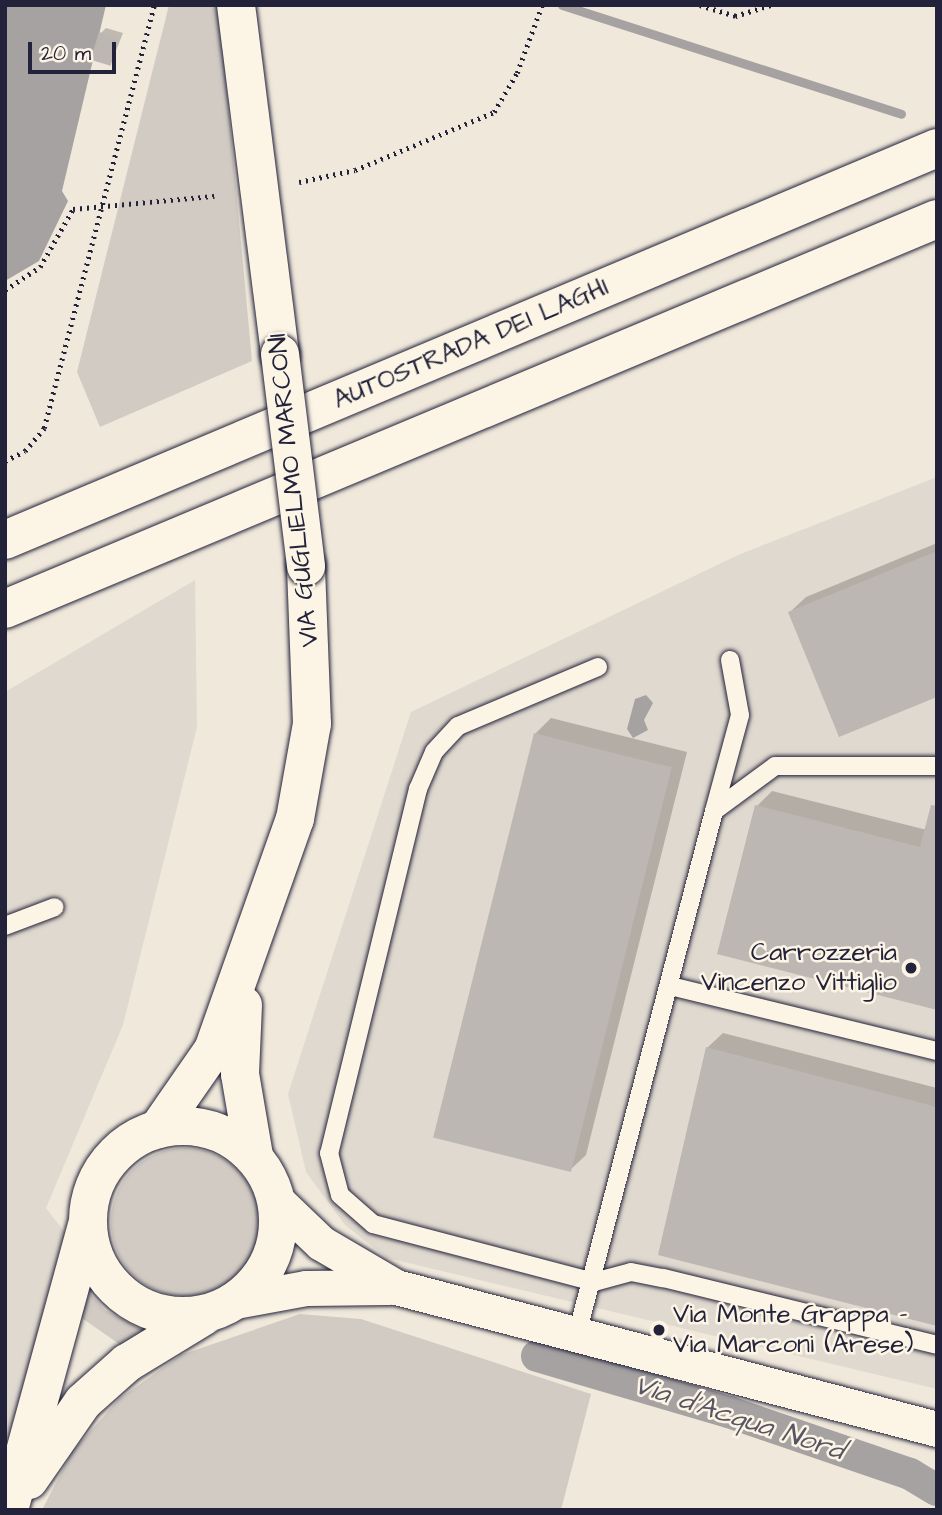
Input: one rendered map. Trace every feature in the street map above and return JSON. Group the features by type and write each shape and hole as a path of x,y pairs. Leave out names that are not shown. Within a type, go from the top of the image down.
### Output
{"main road":[{"name":"VIA GUGLIELMO MARCONI","path":"158,1129 206,1065 247,968 307,772 312,712 306,566 236,5"},
{"name":"AUTOSTRADA DEI LAGHI","path":"5,540 937,148"},
{"path":"5,609 937,219"},
{"name":"VIA GUGLIELMO MARCONI","path":"247,968 240,1074 254,1157"},
{"path":"158,1129 210,1129 254,1157 276,1200 272,1257 220,1308 127,1363 83,1402 11,1510 87,1222 93,1189 108,1162 158,1129"},
{"path":"87,1222 100,1269 125,1297 157,1314 220,1308"}],"street":[{"path":"276,1200 321,1243 396,1287"},
{"path":"220,1308 306,1287 396,1287 922,1426 937,1441"}],"lane":[{"path":"577,1334 594,1282 740,715 730,660"},
{"path":"598,667 458,726 434,752 418,789 329,1153 340,1195 373,1224 594,1282 631,1272 937,1346"},
{"path":"714,811 775,766 937,766"},
{"path":"5,926 55,907"},
{"path":"670,986 937,1051"}],"path":[{"path":"5,461 25,451 44,428 106,207 154,5"},
{"path":"299,183 355,170 480,122 503,101 542,5"},
{"path":"700,5 735,16 771,5"},
{"path":"5,290 40,267 73,209 214,196"}],"shaded area":[{"path":"5,5 106,5 62,191 68,201 39,261 5,281"},
{"path":"169,5 219,5 252,361 100,427 77,372"},
{"path":"937,477 937,1389 387,1258 345,1225 306,1172 288,1094 411,712 738,555"},
{"path":"195,580 197,727 123,1025 46,1208 66,1234 5,1449 5,692"},
{"path":"646,695 653,703 644,720 648,730 633,738 627,729 635,699"},
{"path":"185,1148 213,1154 237,1170 253,1194 259,1222 253,1250 237,1274 213,1290 185,1296 157,1290 133,1274 117,1250 111,1222 117,1194 133,1170 157,1154"},
{"path":"88,1291 105,1310 144,1331 122,1346 79,1316"},
{"path":"300,1314 361,1319 591,1394 561,1510 42,1510 72,1452 119,1399 181,1355"}],"building":[{"path":"99,32 119,38 111,66 91,60"},
{"path":"937,551 937,697 839,737 788,612"},
{"path":"534,733 672,767 571,1172 433,1138"},
{"path":"755,805 920,847 931,805 937,806 937,1010 717,954"},
{"path":"706,1047 937,1107 937,1326 658,1255"}],"waterway":[{"path":"562,5 901,114"},
{"name":"Via d'Acqua Nord","path":"537,1356 729,1412 910,1474 937,1490"}],"place":[{"name":"Carrozzeria Vincenzo Vittiglio","path":"911,968"},
{"name":"Via Monte Grappa - Via Marconi (Arese)","path":"659,1330"}]}
